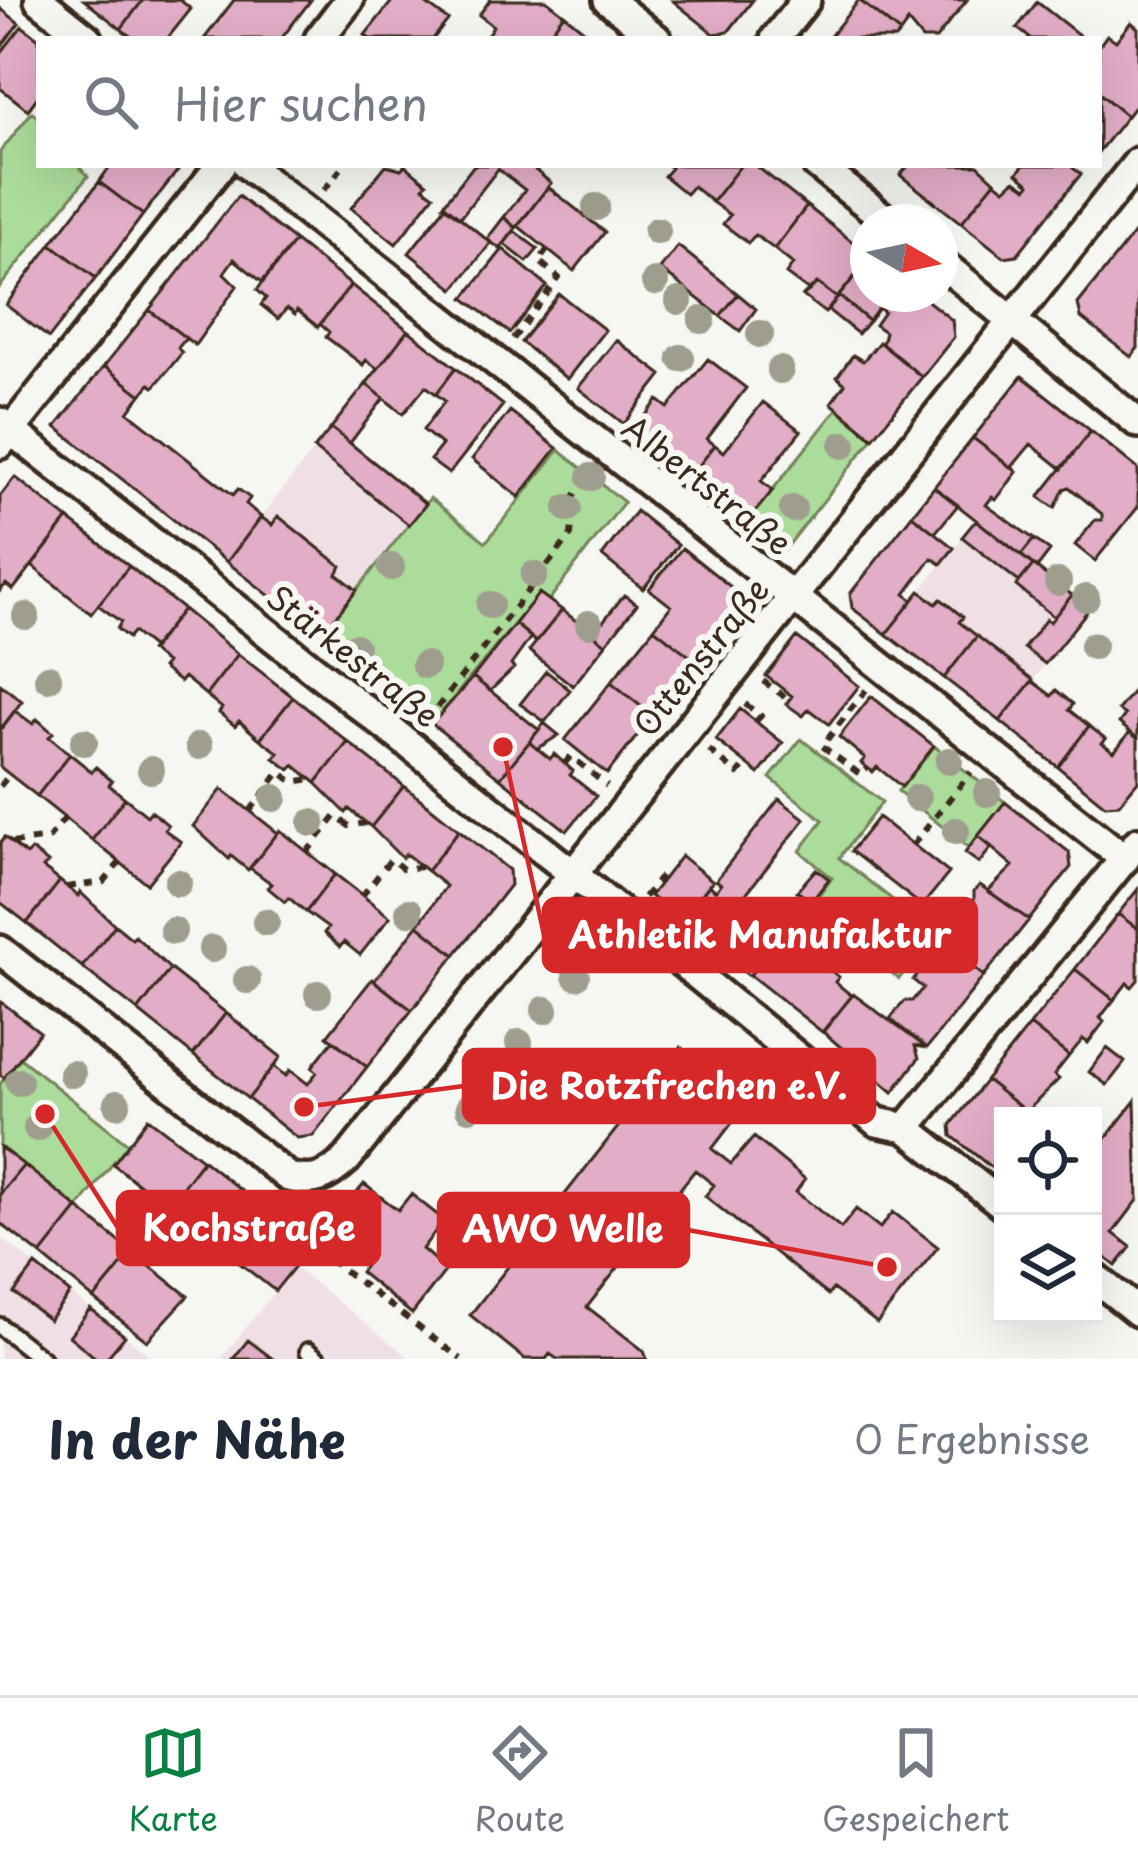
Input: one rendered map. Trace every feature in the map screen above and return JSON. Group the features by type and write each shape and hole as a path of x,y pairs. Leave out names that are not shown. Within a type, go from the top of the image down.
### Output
{"street":[{"path":"39,0 84,36"},
{"path":"321,36 350,0"},
{"path":"608,0 653,36"},
{"path":"777,36 806,0"},
{"name":"Ottenstraße","path":"308,1182 328,1176 347,1159 1138,162"},
{"path":"4,432 219,168"},
{"name":"Albertstraße","path":"252,168 988,751 1131,851"},
{"path":"821,168 866,204"},
{"path":"958,276 1138,423"},
{"name":"Stärkestraße","path":"4,432 572,873 877,1122 906,1128 983,1175 994,1192"},
{"path":"906,1128 1131,851"},
{"path":"0,950 270,1165 288,1177 308,1182"},
{"path":"1102,1283 1138,1312"}],"lane":[{"path":"0,1326 42,1359"}],"path":[{"path":"326,187 342,168"},
{"path":"514,337 559,278 539,261 547,250"},
{"path":"409,745 571,535 575,495 610,452"},
{"path":"866,767 861,775 822,746 884,668"},
{"path":"763,680 789,700"},
{"path":"745,704 761,716 756,721"},
{"path":"708,750 738,774 746,764"},
{"path":"914,845 988,751"},
{"path":"565,763 571,756 605,784"},
{"path":"250,811 280,772 292,782 311,779"},
{"path":"0,786 9,775"},
{"path":"307,852 336,816 349,826 366,823"},
{"path":"12,843 49,838 65,818"},
{"path":"362,896 392,859 403,869 421,867"},
{"path":"67,887 104,882 120,862"},
{"path":"647,894 665,877"},
{"path":"308,1182 322,1254 460,1359"}],"shaded area":[{"path":"331,428 426,504 357,590 337,574 341,565 279,517 272,525 261,517"},
{"path":"976,520 1089,609 1033,680 959,622 963,616 942,599 936,604 920,591"},
{"path":"0,1237 125,1336 154,1359 0,1359"},
{"path":"294,1267 411,1359 221,1359"}],"green space":[{"path":"32,112 36,115 36,168 80,168 88,176 0,287 0,152"},
{"path":"837,409 873,438 784,551 747,522"},
{"path":"559,450 624,502 549,600 539,594 432,724 320,636 430,498 486,542"},
{"path":"801,739 882,802 839,858 935,933 899,979 808,908 832,878 800,851 823,820 770,778"},
{"path":"934,746 1005,802 969,848 898,791"},
{"path":"20,1058 128,1144 78,1208 0,1147 0,1084"}],"building":[{"path":"84,0 143,0 121,29"},
{"path":"143,0 180,0 191,9 169,36 130,36 121,29"},
{"path":"234,0 311,0 283,36 206,36"},
{"path":"393,0 421,0 448,20 435,36 365,35"},
{"path":"490,0 546,0 564,14 547,36 490,36 493,26 479,15"},
{"path":"753,0 728,32 714,34 673,1"},
{"path":"859,0 967,0 938,36 920,36 908,22 900,33"},
{"path":"859,0 900,33 898,36 830,36"},
{"path":"1037,2 1080,36 1027,36 1017,28"},
{"path":"0,8 19,23 0,48"},
{"path":"564,14 591,36 547,36"},
{"path":"1131,22 1138,28 1138,102 1127,116 1102,95 1102,42 1107,35 1116,41"},
{"path":"22,26 36,37 36,99 28,110 0,88 0,54"},
{"path":"1102,95 1127,116 1102,147"},
{"path":"109,168 180,168 143,215 99,182"},
{"path":"384,168 409,168 434,195 396,244 351,208"},
{"path":"472,168 533,168 551,183 516,228 504,217 525,190 498,169 460,218 443,205"},
{"path":"671,168 739,168 712,202 693,186 686,194 664,176"},
{"path":"739,168 759,168 807,206 774,249 755,235 748,243 723,224 730,215 712,202"},
{"path":"906,168 981,168 995,181 961,223 958,204 937,204 900,175"},
{"path":"1021,168 1073,168 1081,174 1017,255 1004,257 961,223 995,181 1005,189 1015,180 1027,188 1030,184 1017,173"},
{"path":"99,182 143,215 96,278 51,244"},
{"path":"548,187 605,232 574,271 518,226"},
{"path":"238,196 295,241 262,282 234,259 224,273 237,286 195,345 149,310"},
{"path":"446,206 491,243 454,289 409,253"},
{"path":"807,206 850,240 850,282 837,298 817,283 809,291 786,274 793,264 774,249"},
{"path":"504,217 516,228 500,249 487,239"},
{"path":"1138,228 1138,348 1131,357 1081,318 1078,304"},
{"path":"514,231 538,249 527,262 504,244"},
{"path":"295,241 351,285 318,327 297,310 295,314 287,308 278,319 261,305 266,298 257,290"},
{"path":"51,244 96,278 49,338 6,305"},
{"path":"678,246 738,294 720,316 660,269"},
{"path":"503,249 547,286 510,333 464,298"},
{"path":"850,282 850,305 839,296"},
{"path":"817,283 837,298 825,313 803,296"},
{"path":"351,285 408,330 378,369 366,360 363,365 326,337 329,332 320,324"},
{"path":"559,294 605,330 567,379 521,342"},
{"path":"738,294 756,309 740,331 720,316"},
{"path":"839,296 850,305 850,312 869,321 858,334 828,310"},
{"path":"149,310 186,338 178,348 182,353 154,387 150,384 141,395 104,366"},
{"path":"884,312 942,312 952,320 954,337 922,377 882,344 885,332 875,325"},
{"path":"408,330 456,368 436,394 426,386 403,414 366,384"},
{"path":"616,340 662,375 624,424 578,388"},
{"path":"879,342 922,377 873,438 831,403 845,384 837,377 853,355 863,361"},
{"path":"708,359 746,388 707,439 715,445 690,477 633,431 658,400 668,408"},
{"path":"104,366 141,395 128,412 233,495 238,489 250,498 246,504 261,517 227,562 56,427"},
{"path":"456,368 503,405 449,474 430,460 442,445 423,430 445,401 436,394"},
{"path":"1022,376 1091,431 1062,469 1031,444 1012,467 1017,472 973,438"},
{"path":"366,384 384,398 350,443 331,428"},
{"path":"763,402 801,431 761,481 773,490 747,522 690,477 715,445 724,452"},
{"path":"510,411 557,448 519,497 472,459"},
{"path":"331,428 426,504 409,525 314,449"},
{"path":"1091,431 1138,469 1138,507 1095,561 1075,545 1095,520 1102,520 1102,514 1069,487 1055,508 1039,497"},
{"path":"973,438 1017,472 996,500 992,497 986,505 1034,539 1021,555 934,487"},
{"path":"15,477 68,519 13,590 6,584 0,591 0,496"},
{"path":"934,487 958,505 935,533 912,515"},
{"path":"636,511 678,545 643,589 602,556"},
{"path":"912,515 954,548 941,564 932,558 905,594 913,600 886,634 852,608 850,594"},
{"path":"278,516 341,566 337,574 357,590 320,636 227,562 261,517 272,525"},
{"path":"68,519 129,566 91,614 32,566"},
{"path":"976,520 1033,565 1019,582 962,537"},
{"path":"1034,539 1050,551 1037,568 1021,555"},
{"path":"682,548 746,599 697,662 654,628 671,606 649,589"},
{"path":"1033,565 1072,595 1054,617 1016,586"},
{"path":"129,566 183,609 153,648 133,632 128,638 117,629 121,622 98,605"},
{"path":"920,591 936,604 941,599 977,636 944,678 886,634"},
{"path":"539,593 562,610 536,642 515,624"},
{"path":"624,595 637,604 606,644 593,634"},
{"path":"1072,595 1089,609 1045,664 1024,648"},
{"path":"183,609 238,654 206,695 184,677 180,682 162,668 166,663 150,651"},
{"path":"562,610 606,644 573,686 529,651"},
{"path":"515,624 531,637 511,665 514,668 490,691 473,677"},
{"path":"654,628 697,662 653,716 611,682"},
{"path":"977,636 1033,680 1000,721 944,678"},
{"path":"797,637 859,686 829,724 809,709 803,716 786,704 792,696 766,676"},
{"path":"238,654 293,697 260,739 239,721 235,726 219,713 222,708 206,695"},
{"path":"546,671 570,690 545,722 520,704"},
{"path":"473,677 539,730 500,778 432,724"},
{"path":"1032,681 1052,696 1056,690 1073,704 1069,710 1089,726 1058,767 1000,721"},
{"path":"611,682 653,716 607,774 565,740"},
{"path":"0,684 22,701 0,730"},
{"path":"1138,685 1138,739 1119,723 1125,715 1118,710"},
{"path":"871,696 934,746 902,787 877,767 873,772 861,763 865,758 839,737"},
{"path":"293,697 348,742 316,783 294,765 290,770 274,758 279,753 260,739"},
{"path":"740,709 783,743 759,774 716,740"},
{"path":"15,711 33,724 37,719 53,733 49,737 70,754 37,796 0,767 0,730"},
{"path":"544,723 559,735 537,749 529,742"},
{"path":"1089,726 1114,752 1130,732 1138,739 1138,781 1119,804 1105,805 1058,767"},
{"path":"348,742 404,786 371,827 349,809 346,813 316,783"},
{"path":"529,742 550,759 554,754 596,796 567,831 500,778"},
{"path":"70,754 92,772 96,767 125,798 92,840 37,796"},
{"path":"404,786 459,830 427,871 406,854 402,858 371,827"},
{"path":"222,789 278,833 248,870 193,826"},
{"path":"125,798 147,816 151,811 181,842 147,884 92,840"},
{"path":"779,799 805,819 741,900 763,917 768,911 788,927 749,976 681,921 709,885 716,891 721,884 716,880"},
{"path":"1005,802 1069,852 1071,867 1029,920 988,891 1013,866 978,836"},
{"path":"878,817 949,873 922,906 851,851"},
{"path":"280,830 335,874 306,912 289,898 285,902 268,888 272,884 250,868"},
{"path":"459,830 509,870 510,885 455,955 418,925 446,886 427,871"},
{"path":"978,836 992,847 979,863 965,853"},
{"path":"5,837 26,855 31,850 48,863 43,868 60,881 27,923 0,902 0,843"},
{"path":"681,856 713,881 681,921 650,896"},
{"path":"816,869 829,879 811,902 797,891"},
{"path":"335,874 390,917 360,955 344,942 340,947 324,933 328,928 306,912"},
{"path":"60,881 78,896 80,892 115,925 82,967 27,923"},
{"path":"980,885 1029,920 984,976 942,943 953,928 948,923 963,905 969,909"},
{"path":"1138,889 1138,929 1118,914"},
{"path":"1118,914 1138,929 1138,980 1132,987 1127,983 1114,1000 1075,969"},
{"path":"115,925 132,939 135,936 170,969 138,1011 82,967"},
{"path":"418,925 455,955 412,1010 374,981"},
{"path":"780,937 796,950 800,945 814,957 810,962 839,977 835,982 852,996 822,1032 750,975"},
{"path":"942,944 984,976 927,1048 890,1019 923,988 913,980"},
{"path":"170,969 226,1013 193,1055 138,1011"},
{"path":"1075,969 1114,1000 1088,1043 1083,1039 1069,1056 1030,1025"},
{"path":"372,979 412,1010 367,1067 327,1036"},
{"path":"853,994 927,1048 915,1046 919,1058 893,1092 823,1032"},
{"path":"0,1001 40,1032 4,1078 0,1075"},
{"path":"226,1013 281,1057 248,1099 193,1055"},
{"path":"1030,1025 1069,1056 1054,1075 1059,1079 1031,1107 1020,1107 986,1080"},
{"path":"333,1040 367,1067 313,1136 297,1138 248,1099 274,1066 286,1076 290,1070 308,1084 317,1072 312,1067"},
{"path":"681,1047 749,1101 712,1149 731,1164 754,1137 805,1179 796,1192 841,1228 856,1209 880,1228 893,1212 938,1247 877,1323 833,1289 828,1295 705,1196 714,1185 695,1170 587,1307 644,1351 647,1359 557,1359 550,1354 546,1359 525,1359 470,1315"},
{"path":"1107,1048 1125,1062 1107,1085 1089,1072"},
{"path":"986,1080 1020,1107 994,1107 994,1170 952,1136 951,1125"},
{"path":"1135,1101 1138,1200 1113,1233 1131,1247 1116,1266 1102,1255 1102,1143"},
{"path":"148,1118 203,1160 167,1207 113,1164"},
{"path":"0,1147 24,1165 0,1194"},
{"path":"203,1160 259,1205 223,1250 167,1207"},
{"path":"24,1165 78,1208 41,1255 0,1223 0,1194"},
{"path":"364,1184 398,1210 411,1194 444,1220 422,1249 446,1270 412,1314 360,1272 370,1259 329,1227"},
{"path":"259,1205 311,1246 275,1291 223,1250"},
{"path":"78,1208 132,1252 94,1299 41,1255"},
{"path":"132,1252 188,1296 147,1341 94,1299"},
{"path":"36,1265 70,1293 49,1320 14,1293"},
{"path":"90,1309 125,1336 106,1359 97,1359 69,1336"},
{"path":"248,1340 273,1359 233,1359"}],"place":[{"name":"Athletik Manufaktur","path":"503,747"},
{"name":"Die Rotzfrechen e.V.","path":"304,1107"},
{"name":"Kochstraße","path":"45,1114"},
{"name":"AWO Welle","path":"887,1267"}]}
